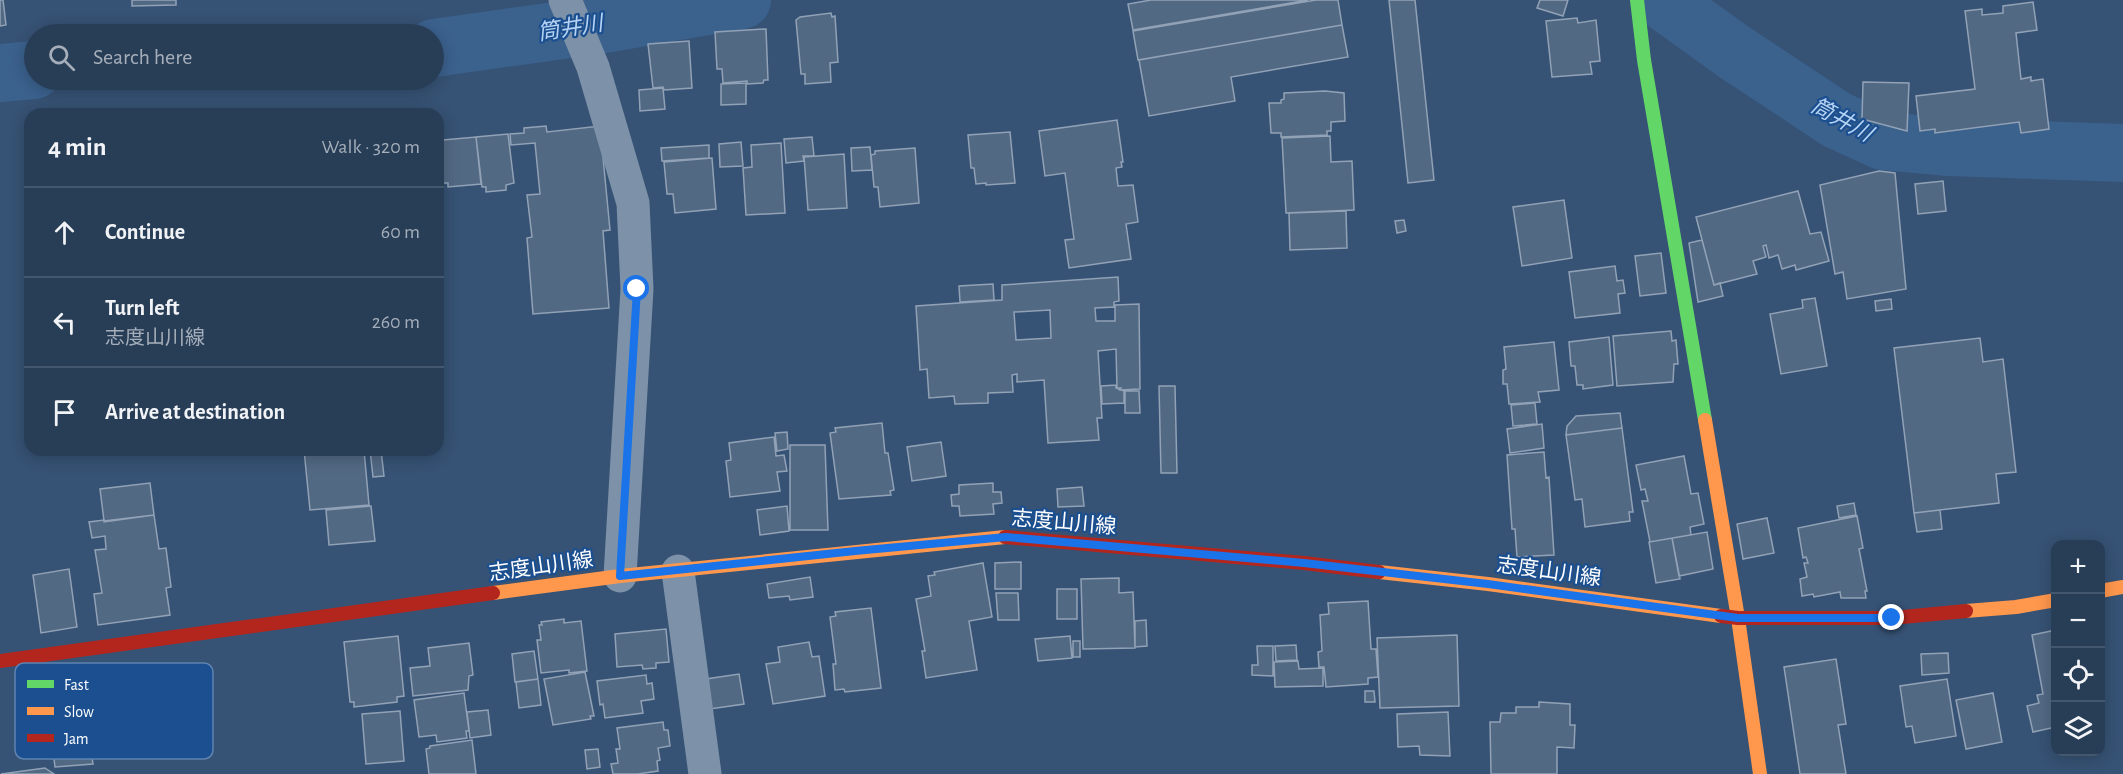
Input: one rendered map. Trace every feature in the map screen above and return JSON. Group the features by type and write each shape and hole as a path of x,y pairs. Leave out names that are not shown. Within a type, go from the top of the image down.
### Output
{"main road":[{"path":"1637,2 1644,60 1738,618 1760,774"},
{"name":"志度山川線","path":"0,661 620,576 1006,537 1384,572 1738,618 1892,618 2016,607 2051,601"},
{"path":"2105,590 2123,587"}],"street":[{"path":"565,0 593,67 633,203 637,289 620,576"},
{"path":"678,571 705,774"}],"building":[{"path":"0,0 3,0 6,25 0,26"},
{"path":"132,0 176,0 176,5 132,6"},
{"path":"1151,0 1308,0 1133,30 1128,4"},
{"path":"1316,0 1338,0 1342,25 1138,60 1133,31"},
{"path":"1389,0 1415,0 1434,180 1408,183"},
{"path":"1540,0 1568,0 1563,16 1537,8"},
{"path":"2033,2 2037,30 2016,33 2021,79 2031,77 2031,81 2043,79 2049,129 2021,133 2019,122 1935,133 1935,129 1920,131 1916,96 1975,89 1965,11 1982,9 1982,15 2003,13 2003,6"},
{"path":"831,13 832,17 835,16 838,62 830,63 831,82 805,84 805,74 801,74 796,20 800,17"},
{"path":"1577,18 1578,23 1596,20 1600,61 1590,62 1592,74 1552,77 1546,21"},
{"path":"1342,25 1348,57 1231,77 1235,101 1149,116 1139,60"},
{"path":"766,29 768,80 764,80 763,83 747,84 747,81 723,83 722,69 717,69 715,32"},
{"path":"689,41 692,88 664,90 663,87 653,88 648,44"},
{"path":"1863,82 1909,83 1907,131 1862,119"},
{"path":"746,83 746,104 721,105 721,84"},
{"path":"663,88 665,109 640,111 639,90"},
{"path":"1325,91 1344,93 1345,121 1331,122 1331,131 1327,131 1327,135 1281,137 1281,133 1271,133 1269,103 1281,103 1284,93"},
{"path":"1117,120 1123,162 1121,162 1122,167 1116,168 1118,186 1133,185 1138,222 1126,224 1131,259 1069,268 1065,240 1074,239 1065,173 1045,176 1039,131"},
{"path":"546,126 547,132 600,126 610,230 603,231 609,308 533,314 527,238 532,237 527,195 540,194 535,143 511,145 510,134 524,133 524,128"},
{"path":"1010,132 1015,183 976,184 974,168 971,168 968,135"},
{"path":"508,134 514,183 506,185 506,190 486,192 486,187 482,187 476,137"},
{"path":"1330,136 1331,162 1352,161 1354,210 1286,213 1282,138"},
{"path":"476,137 481,184 448,187 448,183 444,183 444,140"},
{"path":"812,137 814,156 803,156 804,161 786,163 784,139"},
{"path":"741,142 743,166 720,167 719,144"},
{"path":"781,143 785,213 746,215 743,168 752,167 751,145"},
{"path":"709,145 709,158 662,161 661,148"},
{"path":"870,147 872,170 852,171 851,148"},
{"path":"915,148 919,203 880,207 878,187 874,187 871,155 875,154 875,151"},
{"path":"844,154 847,208 808,210 804,157"},
{"path":"712,158 716,209 675,213 673,194 667,194 664,162"},
{"path":"1879,171 1895,173 1906,289 1847,299 1843,272 1835,274 1820,185"},
{"path":"1943,181 1946,211 1918,214 1915,184"},
{"path":"1798,191 1810,234 1821,232 1829,261 1796,270 1795,265 1782,269 1778,255 1769,258 1766,245 1763,246 1766,257 1753,261 1757,274 1714,285 1696,217"},
{"path":"1564,200 1572,258 1522,266 1513,207"},
{"path":"1346,211 1347,248 1290,250 1289,213"},
{"path":"1404,220 1406,231 1397,233 1395,221"},
{"path":"1702,240 1714,285 1720,283 1723,296 1698,302 1689,243"},
{"path":"1661,253 1666,293 1640,296 1635,256"},
{"path":"1615,266 1617,281 1623,280 1625,293 1618,294 1620,313 1575,318 1569,272"},
{"path":"1118,277 1119,301 1114,302 1114,307 1095,308 1096,321 1115,321 1115,305 1139,304 1140,389 1120,390 1121,388 1117,388 1116,349 1098,351 1102,418 1097,418 1099,440 1048,443 1044,380 1017,382 1017,374 1012,375 1013,392 988,393 988,403 955,404 954,396 929,398 927,369 920,370 916,306 1002,300 1002,285","holes":["1050,310 1051,338 1016,340 1014,312"]},
{"path":"993,284 994,300 960,302 959,286"},
{"path":"1815,298 1827,366 1781,374 1770,314 1803,308 1802,300"},
{"path":"1891,299 1892,309 1876,311 1875,301"},
{"path":"1671,331 1672,341 1676,340 1678,364 1674,364 1673,382 1617,386 1613,336"},
{"path":"1609,337 1613,385 1583,389 1583,385 1577,385 1575,366 1571,366 1569,342"},
{"path":"1980,338 1983,362 2003,359 2016,472 1996,474 1999,503 1914,513 1894,348"},
{"path":"1554,342 1559,390 1538,392 1540,402 1509,404 1507,384 1503,384 1503,370 1506,369 1504,347"},
{"path":"1116,385 1116,388 1124,391 1124,403 1102,404 1101,386"},
{"path":"1159,386 1175,386 1177,473 1161,473"},
{"path":"1125,391 1139,391 1140,413 1125,413"},
{"path":"1535,403 1537,424 1513,426 1511,405"},
{"path":"1620,413 1622,428 1566,435 1567,426 1576,416"},
{"path":"882,423 885,453 888,453 894,490 890,491 891,495 839,499 830,433 836,432 835,428"},
{"path":"1542,424 1544,448 1510,453 1507,429"},
{"path":"1622,428 1633,512 1629,512 1630,521 1585,527 1582,499 1575,500 1566,435"},
{"path":"787,432 788,449 777,451 775,433"},
{"path":"774,437 776,456 784,455 787,471 777,472 780,491 730,497 726,461 731,460 729,443"},
{"path":"941,442 946,476 912,481 907,447"},
{"path":"790,445 825,445 828,530 790,530"},
{"path":"1544,452 1546,478 1549,477 1554,555 1517,557 1515,529 1512,529 1507,455"},
{"path":"305,456 365,456 369,505 310,510"},
{"path":"371,456 382,456 384,476 373,477"},
{"path":"1684,456 1691,494 1698,493 1704,524 1690,527 1691,535 1650,542 1642,501 1648,501 1645,489 1641,490 1636,465"},
{"path":"150,483 154,515 104,521 100,489"},
{"path":"993,483 993,492 1001,492 1002,503 993,504 994,514 960,516 959,506 952,506 951,495 959,494 959,485"},
{"path":"1082,487 1084,506 1058,507 1057,489"},
{"path":"1854,503 1856,515 1839,518 1837,506"},
{"path":"371,506 375,541 329,545 326,510"},
{"path":"787,506 789,531 760,535 757,510"},
{"path":"1940,510 1942,529 1917,532 1914,513"},
{"path":"154,515 159,549 166,548 171,587 166,588 170,615 98,625 94,594 102,593 95,550 106,549 105,536 92,538 89,522"},
{"path":"1857,516 1863,548 1859,549 1867,591 1865,591 1866,598 1841,598 1840,592 1814,597 1813,594 1802,596 1800,579 1807,577 1804,563 1808,563 1806,557 1803,558 1798,528"},
{"path":"1767,518 1774,553 1743,559 1737,524"},
{"path":"1707,532 1713,569 1679,576 1672,538"},
{"path":"1672,538 1680,579 1656,583 1649,542"},
{"path":"1021,562 1021,589 995,589 995,563"},
{"path":"983,563 992,617 969,621 977,670 926,678 922,651 925,651 916,599 931,596 928,576 935,575 934,572"},
{"path":"69,569 77,627 41,633 33,575"},
{"path":"810,577 813,597 790,600 789,596 769,598 767,584"},
{"path":"1119,578 1119,593 1133,592 1135,648 1083,649 1081,579"},
{"path":"1057,589 1077,589 1077,619 1057,619"},
{"path":"996,593 1018,593 1019,620 998,620"},
{"path":"1368,601 1371,649 1376,649 1378,677 1368,678 1368,684 1326,687 1324,667 1319,667 1318,652 1322,651 1320,615 1329,614 1328,603"},
{"path":"871,608 881,688 845,692 844,689 835,690 833,664 836,664 830,617 836,616 835,612"},
{"path":"564,619 564,623 581,621 587,671 541,673 537,640 541,640 539,625 542,625 541,622"},
{"path":"1146,620 1147,646 1135,647 1135,621"},
{"path":"666,629 669,662 656,663 656,668 643,669 642,665 617,667 615,634"},
{"path":"2051,631 2051,728 2033,732 2027,706 2039,703 2037,695 2043,694 2032,635"},
{"path":"1457,635 1459,706 1380,708 1377,638"},
{"path":"398,636 404,696 397,697 397,702 354,707 354,702 350,702 344,642"},
{"path":"1070,636 1072,658 1038,661 1035,639"},
{"path":"1073,641 1080,641 1080,657 1073,657"},
{"path":"809,642 812,657 819,656 825,696 773,704 766,664 780,662 778,647"},
{"path":"469,643 473,675 469,676 468,690 413,696 410,668 430,666 428,648"},
{"path":"1296,645 1297,660 1276,661 1275,646"},
{"path":"1257,646 1273,646 1273,676 1252,675 1252,665 1258,665"},
{"path":"534,651 538,679 515,682 512,654"},
{"path":"1948,653 1949,673 1922,675 1921,654"},
{"path":"1836,659 1846,724 1838,725 1846,774 1800,774 1784,667"},
{"path":"1298,661 1299,669 1323,668 1323,686 1275,687 1274,662"},
{"path":"585,672 594,716 590,716 591,719 553,725 544,679"},
{"path":"739,674 744,704 710,709 706,679"},
{"path":"646,675 647,684 652,683 654,699 641,701 643,713 605,718 603,704 600,705 597,681"},
{"path":"538,679 541,705 519,708 516,682"},
{"path":"1947,679 1956,736 1915,743 1912,726 1906,727 1900,686"},
{"path":"1365,691 1374,691 1375,702 1365,702"},
{"path":"464,693 469,731 466,731 467,738 437,742 436,735 419,737 414,700"},
{"path":"1993,693 2002,742 1966,749 1956,700"},
{"path":"1539,702 1570,704 1570,725 1575,725 1574,748 1557,747 1557,774 1491,774 1490,722 1500,722 1501,713 1516,713 1516,707 1539,707"},
{"path":"488,710 491,735 470,738 467,712"},
{"path":"400,711 404,761 366,764 362,714"},
{"path":"1448,712 1450,756 1420,755 1419,746 1398,747 1397,714"},
{"path":"663,722 664,730 668,730 670,746 658,748 660,760 657,761 658,771 613,774 611,764 618,763 616,749 620,749 617,728"},
{"path":"472,740 476,774 429,774 426,749 430,746"},
{"path":"598,749 600,767 587,769 585,750"},
{"path":"54,759 92,759 93,764 55,767"},
{"path":"45,768 54,774 1,774"}],"waterway":[{"name":"筒井川","path":"444,47 605,24 742,0"},
{"name":"筒井川","path":"1662,0 1734,52 1837,120 1883,141 1949,147 2123,153"},
{"name":"筒井川","path":"0,73 24,71"}],"traffic: fast":[{"path":"1637,0 1644,60 1705,420"}],"traffic: slow":[{"path":"1705,420 1738,618 1760,774"},
{"path":"493,593 620,576 1005,537"},
{"path":"1379,572 1488,584 1721,616"},
{"path":"2105,590 2123,587"},
{"path":"1966,611 2016,607 2051,601"}],"traffic: jam":[{"path":"1005,537 1304,563 1379,572"},
{"path":"0,661 493,593"},
{"path":"1721,616 1738,618 1892,618 1966,611"}],"route":[{"path":"637,289 620,576 1006,537 1304,563 1488,584 1738,618 1892,618"}]}
